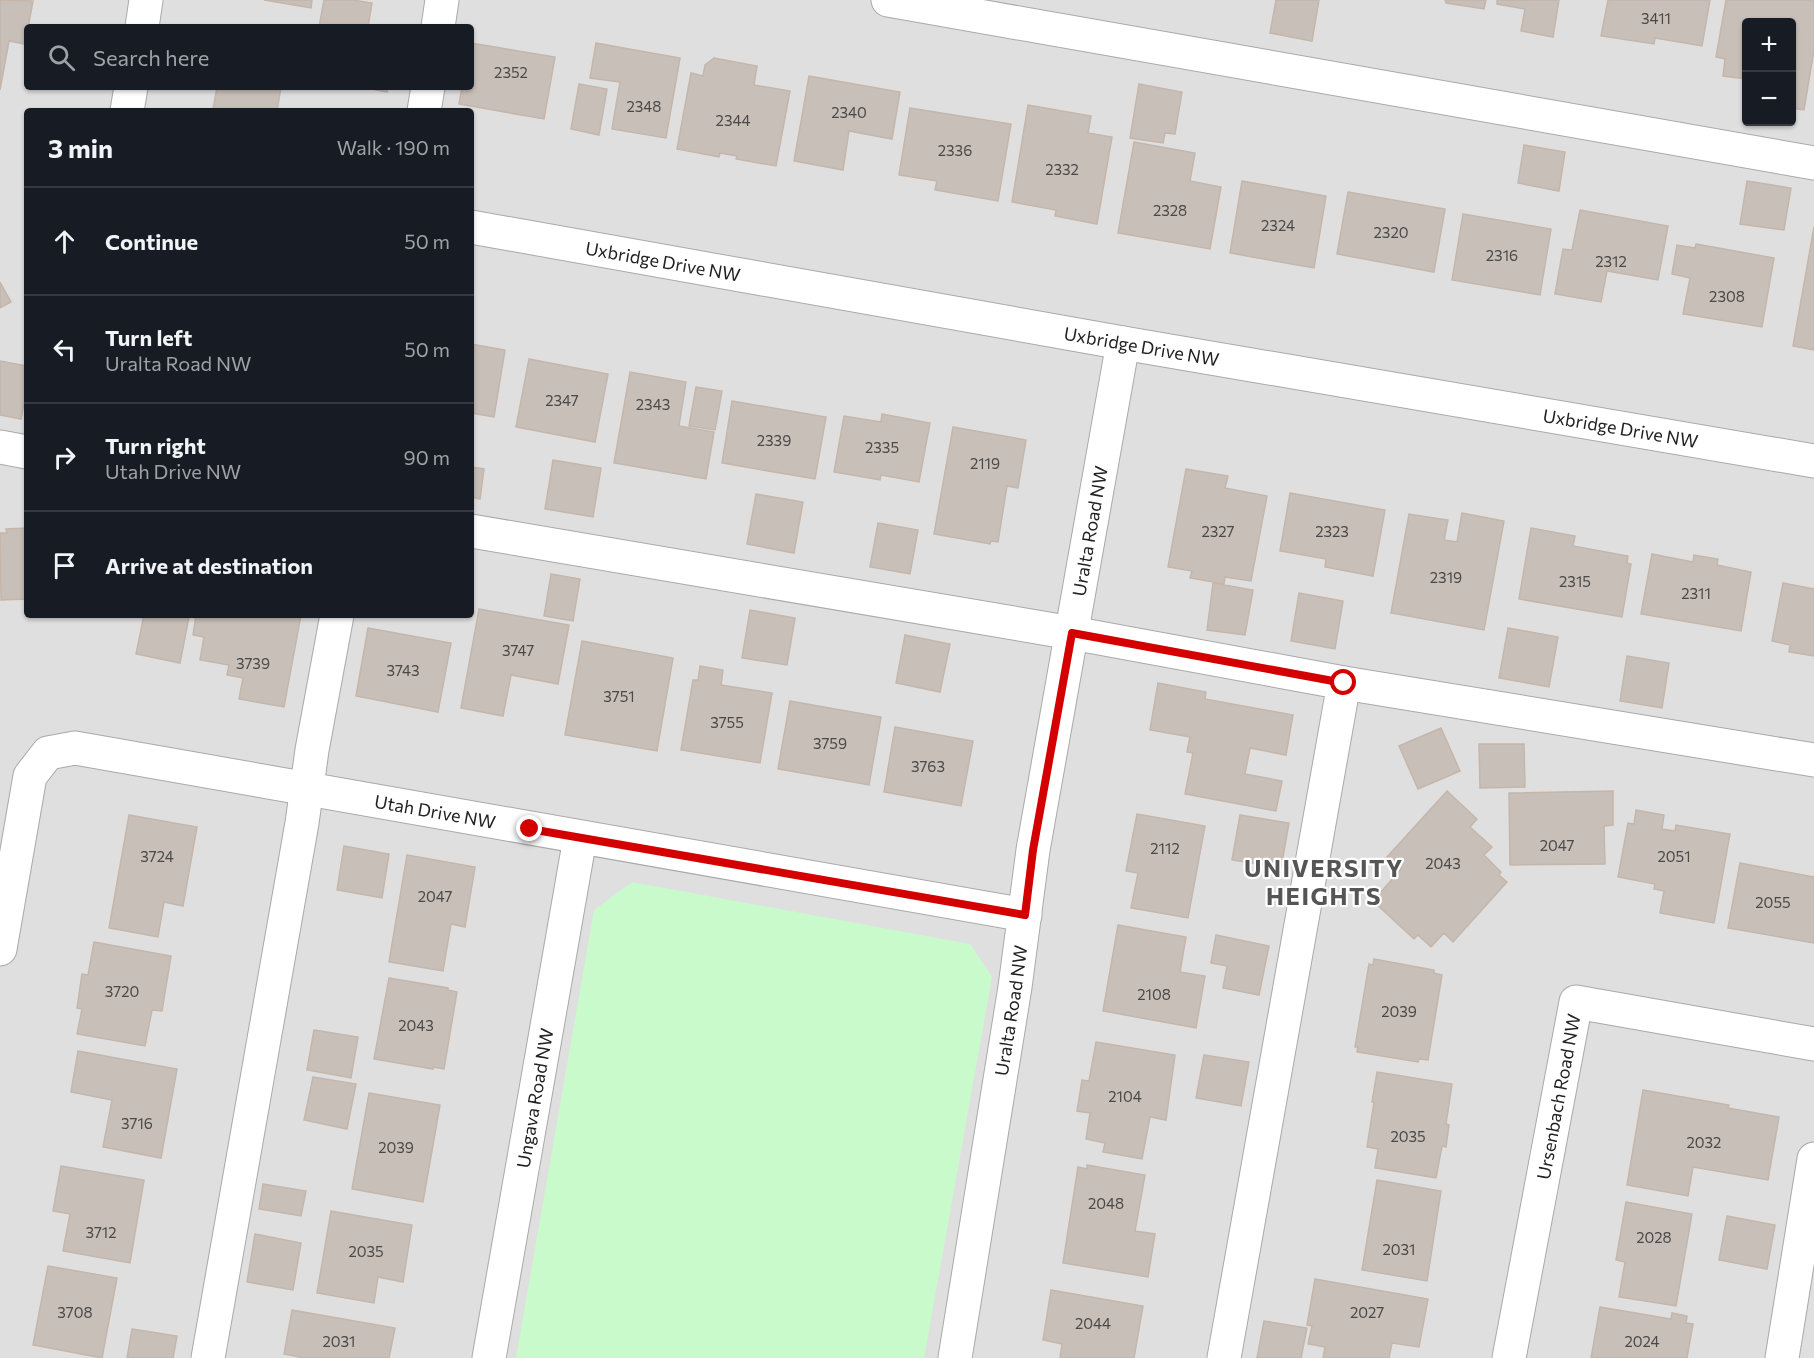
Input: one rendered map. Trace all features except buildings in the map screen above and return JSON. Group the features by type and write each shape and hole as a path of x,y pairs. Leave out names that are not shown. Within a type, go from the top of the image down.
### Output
{"street":[{"path":"142,24 146,0"},
{"path":"438,24 442,0"},
{"path":"888,0 1814,163"},
{"path":"128,108 132,90"},
{"path":"424,108 428,90"},
{"name":"Uxbridge Drive NW","path":"474,228 1123,343 1814,461"},
{"name":"Uralta Road NW","path":"955,1358 1015,987 1033,850 1123,343"},
{"path":"0,447 24,451"},
{"path":"474,532 1072,633 1344,683 1814,760"},
{"path":"208,1358 336,618"},
{"path":"1224,1358 1344,683"},
{"name":"Utah Drive NW","path":"0,949 30,776 48,753 75,748 1025,915"},
{"name":"Ungava Road NW","path":"489,1358 580,837"},
{"name":"Ursenbach Road NW","path":"1509,1358 1576,1002 1814,1044"},
{"path":"1782,1358 1814,1159"}],"shaded area":[{"path":"0,0 1814,0 1814,1358 0,1358"}],"green space":[{"path":"632,882 970,944 992,977 924,1358 516,1358 594,910"}],"district":[{"name":"UNIVERSITY HEIGHTS","path":"1324,881"}],"route":[{"path":"530,829 1025,915 1033,850 1072,633 1344,683"}]}
